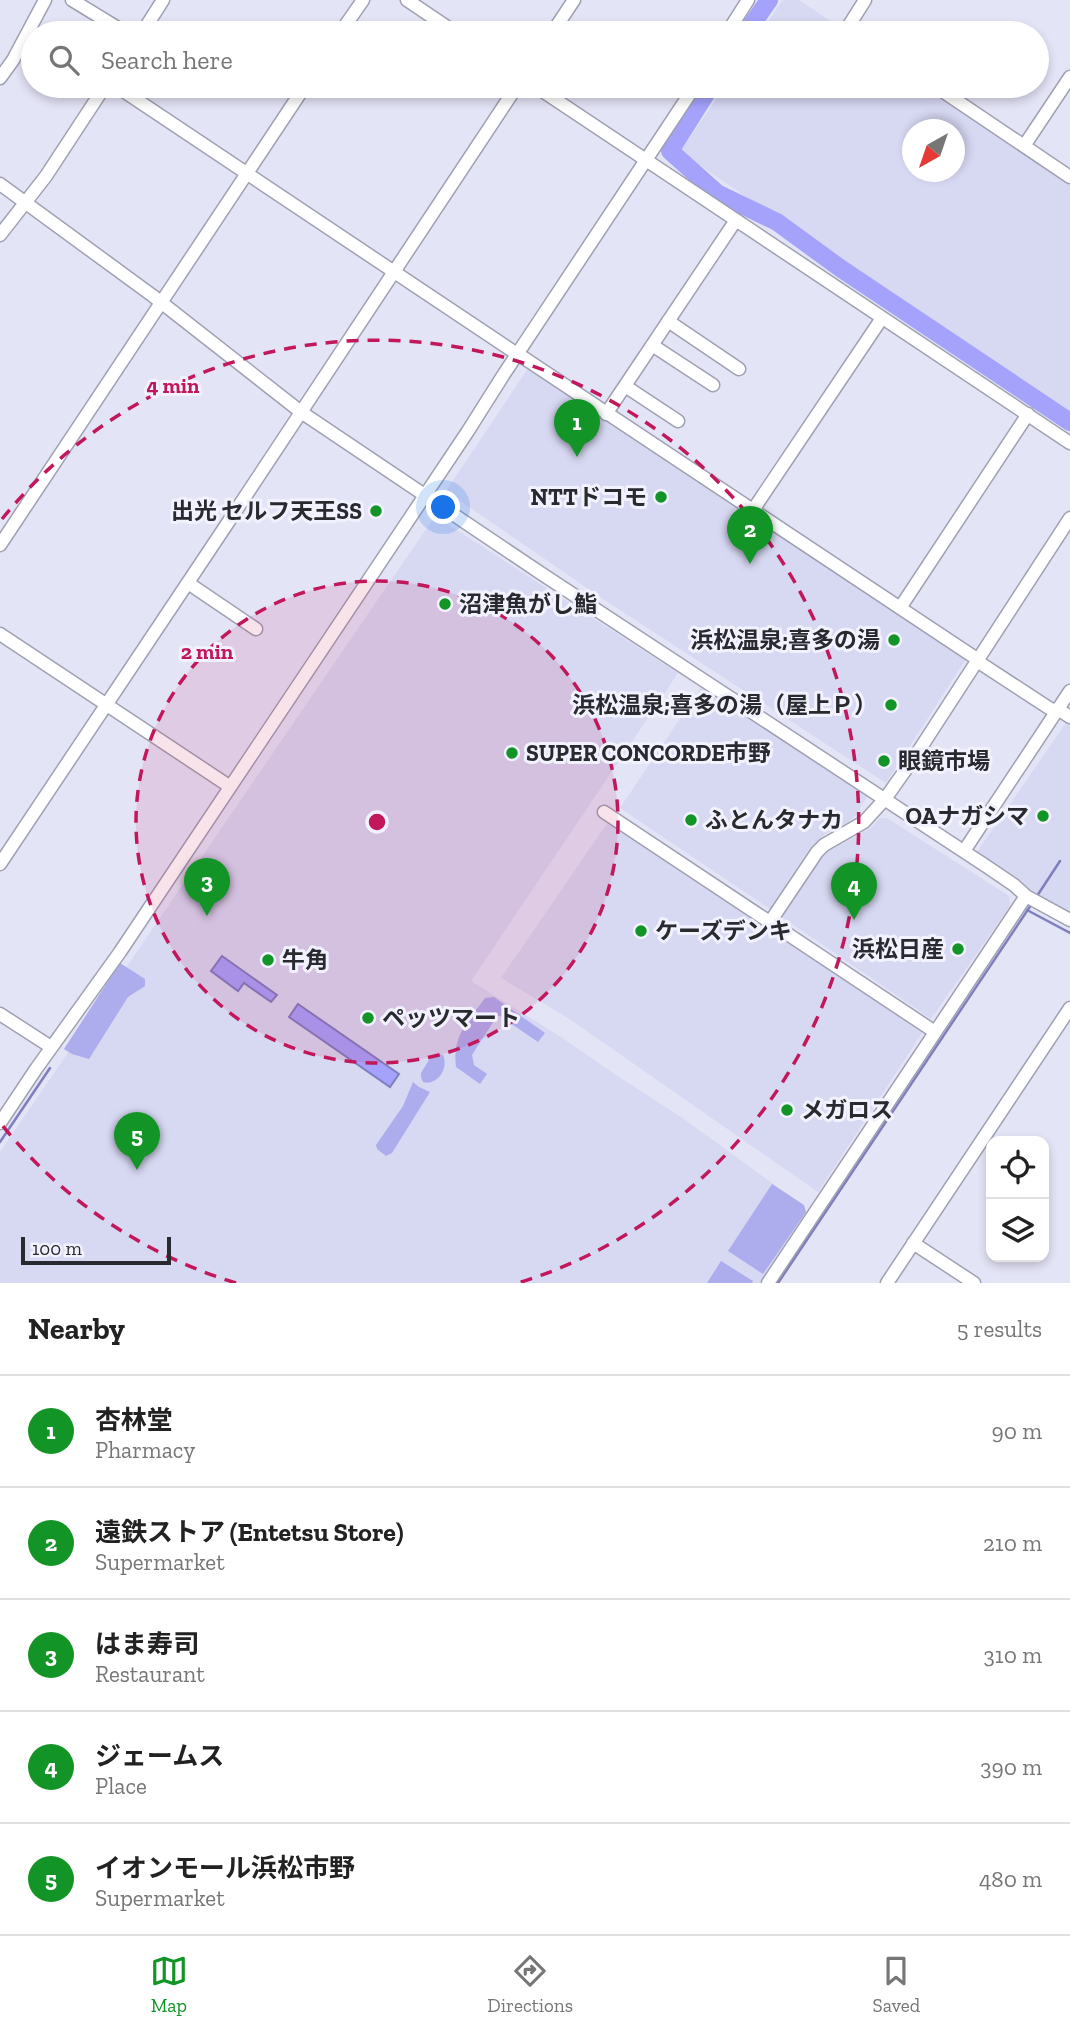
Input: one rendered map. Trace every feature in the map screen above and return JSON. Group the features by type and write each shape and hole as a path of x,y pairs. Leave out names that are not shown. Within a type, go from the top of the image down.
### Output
{"street":[{"path":"34,21 45,0"},
{"path":"72,0 106,21"},
{"path":"150,21 163,0"},
{"path":"348,21 363,0"},
{"path":"407,0 439,21"},
{"path":"560,21 574,0"},
{"path":"735,21 748,0"},
{"path":"852,21 865,0"},
{"path":"0,78 21,45"},
{"path":"1024,146 1070,78"},
{"path":"0,235 46,176 97,98"},
{"path":"134,98 980,663 1052,710 1058,709 1070,717"},
{"path":"0,545 297,98"},
{"path":"0,864 509,98"},
{"path":"553,98 1070,443"},
{"path":"0,1123 120,952 425,495 522,357 687,98"},
{"path":"953,98 1070,177"},
{"path":"0,184 161,303 300,412 964,851 1014,885 1023,901 1070,920"},
{"path":"606,414 736,220"},
{"path":"753,510 883,318"},
{"path":"668,321 738,369"},
{"path":"652,345 713,385"},
{"path":"625,386 678,421"},
{"path":"900,608 1028,414"},
{"path":"770,922 817,852 824,845 864,822 884,799 916,755 1070,518"},
{"path":"188,583 256,629"},
{"path":"0,634 229,786"},
{"path":"964,851 1070,691"},
{"path":"604,811 935,1032"},
{"path":"768,1283 1023,901"},
{"path":"887,1283 1070,1009"},
{"path":"0,1014 51,1047"},
{"path":"913,1243 974,1283"}],"shaded area":[{"path":"783,0 799,0 830,21 768,21"},
{"path":"717,98 944,98 1070,182 1070,416 680,152"},
{"path":"529,367 966,659 886,783 600,597 446,491"},
{"path":"435,516 678,673 471,981 684,1119 802,1205 805,1213 760,1283 0,1283 0,1152"},
{"path":"702,686 867,797 855,816 844,826 825,834 809,849 770,909 620,808"},
{"path":"1070,717 1070,912 1038,896 977,852"},
{"path":"880,818 887,818 1009,896 1010,906 931,1019 782,917 824,854 871,828"},
{"path":"610,819 922,1033 818,1192 568,1018 501,978"},
{"path":"222,956 277,995 271,1002 244,983 238,991 211,971"},
{"path":"120,963 145,979 145,986 128,997 89,1059 72,1054 64,1049"},
{"path":"494,997 545,1033 538,1042 497,1016 472,1055 474,1065 487,1074 480,1084 456,1067 456,1046 467,1022 485,998"},
{"path":"298,1004 399,1074 390,1087 289,1017"},
{"path":"432,1055 443,1055 445,1065 441,1075 433,1081 423,1082 421,1073"},
{"path":"413,1082 430,1092 392,1153 386,1156 376,1145 403,1106"},
{"path":"772,1184 804,1205 806,1212 763,1274 728,1251"},
{"path":"721,1261 753,1281 752,1283 707,1283"}],"waterway":[{"path":"754,21 769,0"},
{"path":"703,98 670,151 717,193 777,222 840,268 1070,422"},
{"path":"1037,896 1060,861"},
{"path":"778,1283 1031,905"},
{"path":"1027,910 1070,933"},
{"path":"0,1142 50,1068"}],"place":[{"name":"杏林堂","path":"577,457"},
{"name":"NTTドコモ","path":"661,497"},
{"name":"出光 セルフ天王SS","path":"376,511"},
{"name":"遠鉄ストア (Entetsu Store)","path":"750,564"},
{"name":"沼津魚がし鮨","path":"445,604"},
{"name":"浜松温泉;喜多の湯","path":"894,640"},
{"name":"浜松温泉;喜多の湯（屋上Ｐ）","path":"891,705"},
{"name":"SUPER CONCORDE市野","path":"512,753"},
{"name":"眼鏡市場","path":"884,761"},
{"name":"OAナガシマ","path":"1043,816"},
{"name":"ふとんタナカ","path":"691,820"},
{"name":"はま寿司","path":"207,916"},
{"name":"ジェームス","path":"854,920"},
{"name":"ケーズデンキ","path":"641,931"},
{"name":"浜松日産","path":"958,949"},
{"name":"牛角","path":"268,960"},
{"name":"ペッツマート","path":"368,1018"},
{"name":"メガロス","path":"787,1110"},
{"name":"イオンモール浜松市野","path":"137,1170"}]}
